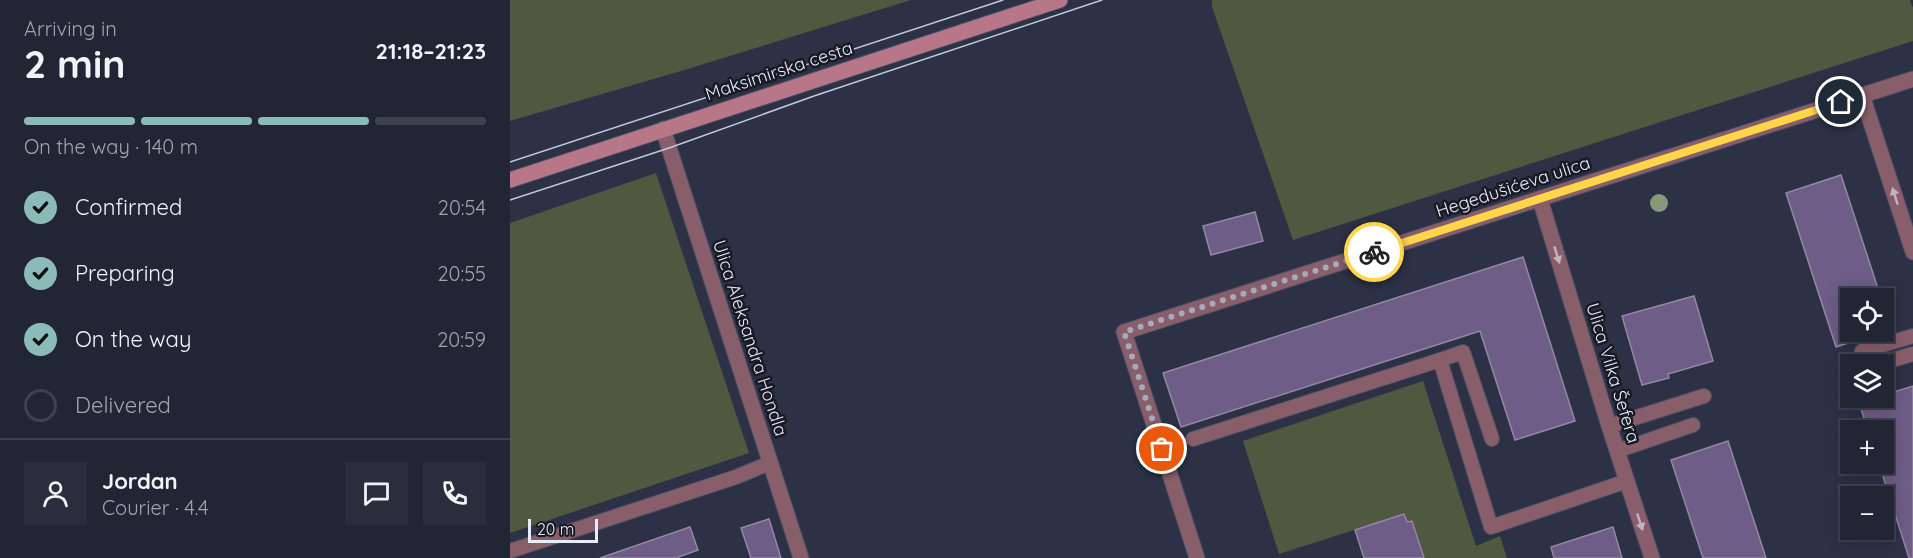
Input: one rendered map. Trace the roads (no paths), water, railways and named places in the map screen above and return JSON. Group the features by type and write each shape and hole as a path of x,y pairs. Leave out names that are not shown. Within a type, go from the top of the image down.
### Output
{"main road":[{"name":"Maksimirska cesta","path":"510,180 1060,0"}],"street":[{"name":"Hegedušićeva ulica","path":"1197,558 1124,332 1913,79"},
{"path":"1862,95 1913,252"},
{"name":"Ulica Aleksandra Hondla","path":"663,129 801,558"},
{"name":"Ulica Vilka Šefera","path":"1540,199 1652,558"}],"lane":[{"path":"1862,351 1913,336"},
{"path":"1193,439 1463,352 1491,438"},
{"path":"1894,360 1913,354"},
{"path":"1440,360 1491,527 1627,481"},
{"path":"1609,426 1704,396"},
{"path":"1617,451 1693,425"},
{"path":"510,551 770,464"}],"tram line":[{"path":"510,162 1003,0"},
{"path":"510,200 1102,0"}]}
